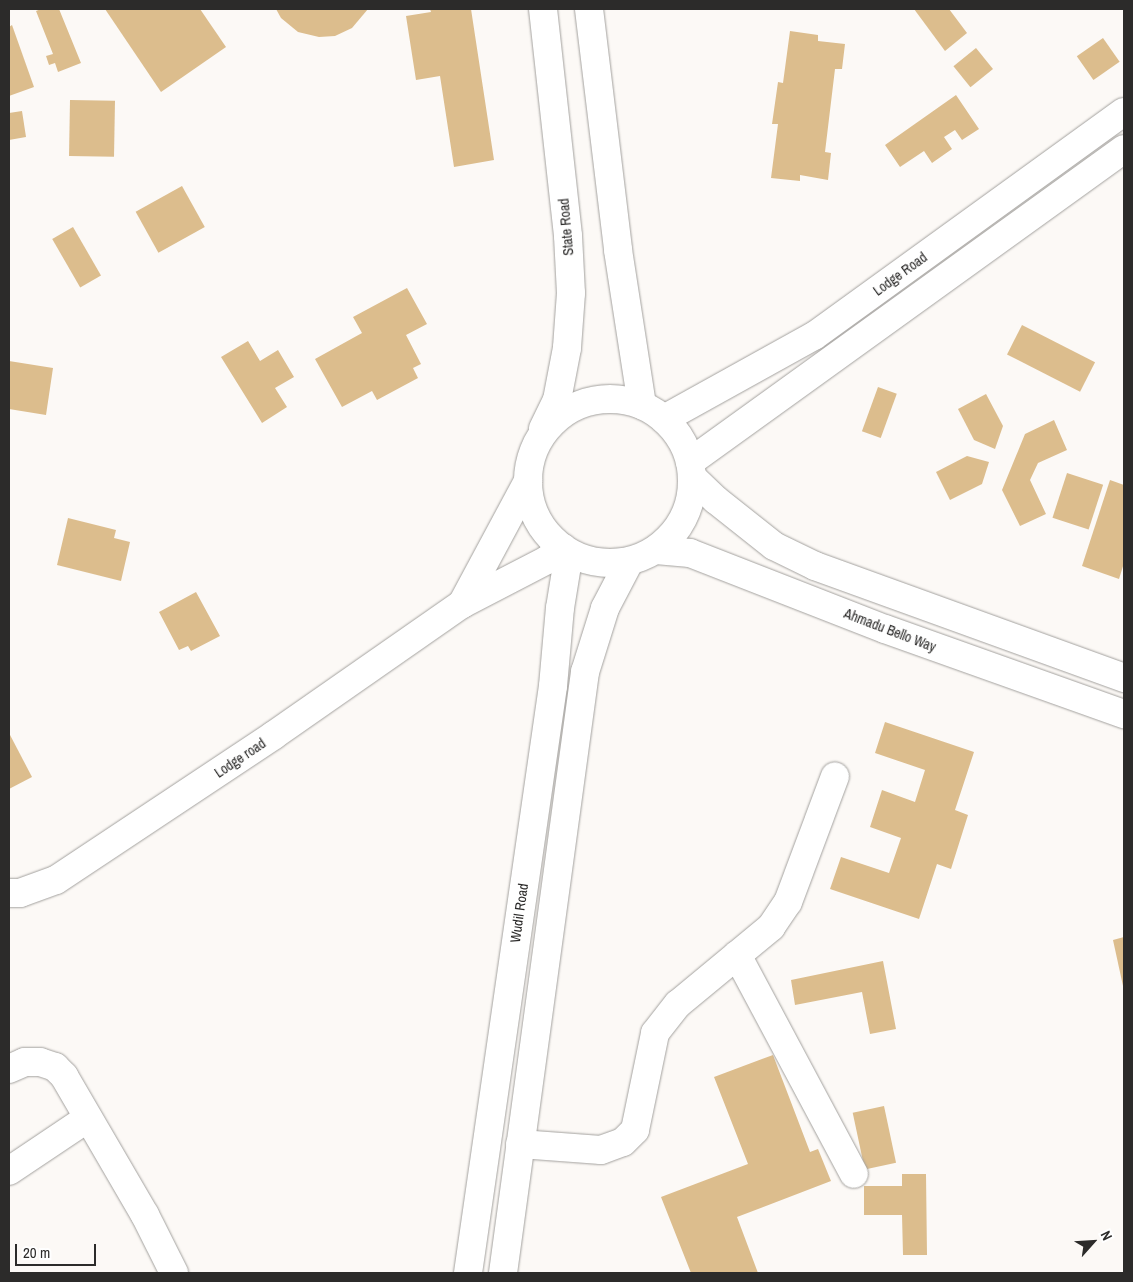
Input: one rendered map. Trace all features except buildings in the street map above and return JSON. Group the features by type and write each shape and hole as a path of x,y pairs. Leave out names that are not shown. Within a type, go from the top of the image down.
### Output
{"main road":[{"name":"State Road","path":"538,440 556,400 566,348 571,293 568,236 543,9"},
{"path":"589,9 618,250 653,412"},
{"name":"Lodge Road","path":"653,412 814,336 1124,112"},
{"name":"Lodge Road","path":"691,469 1124,149"},
{"path":"462,604 528,481 538,440 553,421 572,407 595,400 619,399 653,412 681,439 691,469 689,505 677,530 656,550 629,562 599,563 566,551 544,530 532,507 528,481"},
{"path":"691,469 774,546 815,566 1124,678"},
{"name":"Ahmadu Bello Way","path":"656,550 690,553 885,629 1124,714"},
{"name":"Lodge road","path":"9,893 20,893 56,880 92,858 274,735 462,604 566,551"},
{"name":"Wudil Road","path":"468,1273 553,686 566,551"},
{"path":"503,1273 585,672 605,608 629,562"},
{"path":"520,1144 601,1150 622,1142 635,1130 655,1034 678,1004 771,927 788,902 835,776"},
{"path":"737,955 854,1174"},
{"path":"9,1069 25,1062 40,1062 55,1067 88,1118 174,1273"},
{"path":"9,1171 88,1118"}]}
